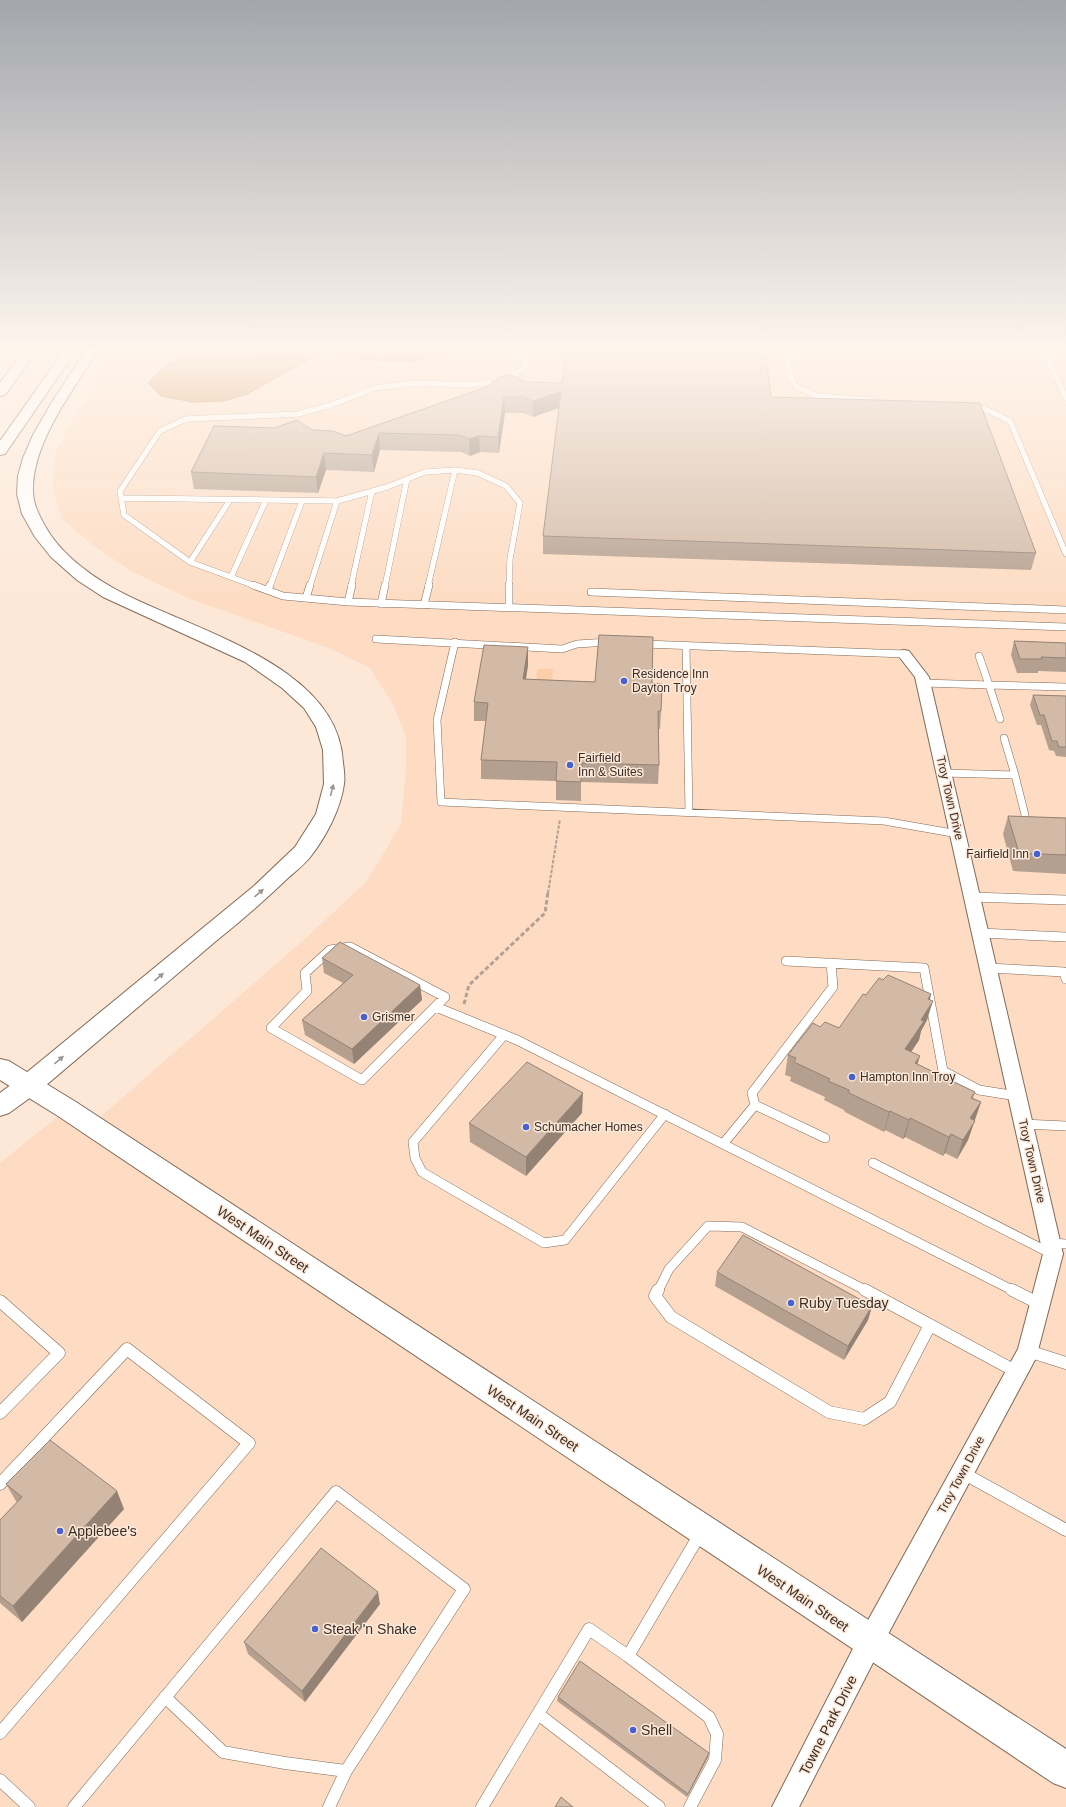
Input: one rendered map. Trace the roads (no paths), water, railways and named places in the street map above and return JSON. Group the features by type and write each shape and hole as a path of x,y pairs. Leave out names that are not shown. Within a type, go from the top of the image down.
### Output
{"main road":[{"path":"0,451 12,433"},
{"path":"0,1106 29,1085 262,891 303,852 326,814 334,784 333,750 326,727 311,704 289,684 252,658 109,593 83,576 57,554 43,538 30,514 25,494 26,476 30,458 41,433"},
{"name":"West Main Street","path":"0,1068 29,1085 870,1642 1066,1770"}],"street":[{"name":"Troy Town Drive","path":"870,1642 1028,1351 1056,1247 1023,1124 922,676 904,654"},
{"name":"Towne Park Drive","path":"785,1807 870,1642"}],"lane":[{"path":"158,433 120,491 124,515 190,562 283,596 381,604 1066,627"},
{"path":"1015,433 1066,554"},
{"path":"121,498 337,502 425,472 454,470 478,473 506,486 520,503 510,559 509,608"},
{"path":"424,605 454,470"},
{"path":"381,604 407,479"},
{"path":"348,602 372,491"},
{"path":"190,562 230,500"},
{"path":"231,577 266,500"},
{"path":"268,590 302,501"},
{"path":"306,598 337,502"},
{"path":"591,592 1066,610"},
{"path":"376,639 455,642 562,649 577,644 617,642"},
{"path":"455,642 437,720 441,802 884,821 958,834"},
{"path":"640,643 904,654"},
{"path":"686,645 690,812"},
{"path":"979,656 1000,719"},
{"path":"923,683 1066,687"},
{"path":"1004,738 1025,815"},
{"path":"944,773 1015,775"},
{"path":"972,897 1066,900"},
{"path":"980,933 1066,936"},
{"path":"350,947 445,997 436,1007 362,1080 271,1028 307,991 305,973 330,950 350,947"},
{"path":"786,961 924,968 943,1071 979,1090 1017,1096"},
{"path":"723,1144 754,1105 752,1094 833,987 831,964"},
{"path":"988,968 1064,972 1066,978"},
{"path":"436,1007 517,1040 1040,1304"},
{"path":"504,1035 413,1142 415,1158 422,1172 544,1243 565,1240 596,1198 665,1114"},
{"path":"754,1105 825,1138"},
{"path":"1023,1124 1066,1126"},
{"path":"873,1163 1056,1247"},
{"path":"930,1325 890,1402 864,1419 829,1412 671,1317 655,1296 669,1269 708,1226 742,1228 930,1325 1017,1372"},
{"path":"0,1301 59,1353 0,1413"},
{"path":"0,1484 127,1350 249,1443 0,1733"},
{"path":"1028,1351 1066,1363"},
{"path":"962,1472 1066,1530"},
{"path":"74,1807 336,1492 464,1589 346,1771 329,1807"},
{"path":"628,1656 702,1530"},
{"path":"482,1807 589,1629 628,1656 709,1717 717,1734 715,1760 690,1807"},
{"path":"165,1697 223,1752 285,1763 346,1771"},
{"path":"538,1714 659,1807"},
{"path":"0,1780 29,1807"}],"place":[{"name":"Residence Inn Dayton Troy","path":"624,681"},
{"name":"Fairfield Inn & Suites","path":"570,765"},
{"name":"Fairfield Inn","path":"1037,854"},
{"name":"Grismer","path":"364,1017"},
{"name":"Hampton Inn Troy","path":"852,1077"},
{"name":"Schumacher Homes","path":"526,1127"},
{"name":"Ruby Tuesday","path":"791,1303"},
{"name":"Applebee's","path":"60,1531"},
{"name":"Steak 'n Shake","path":"315,1629"},
{"name":"Shell","path":"633,1730"}]}
